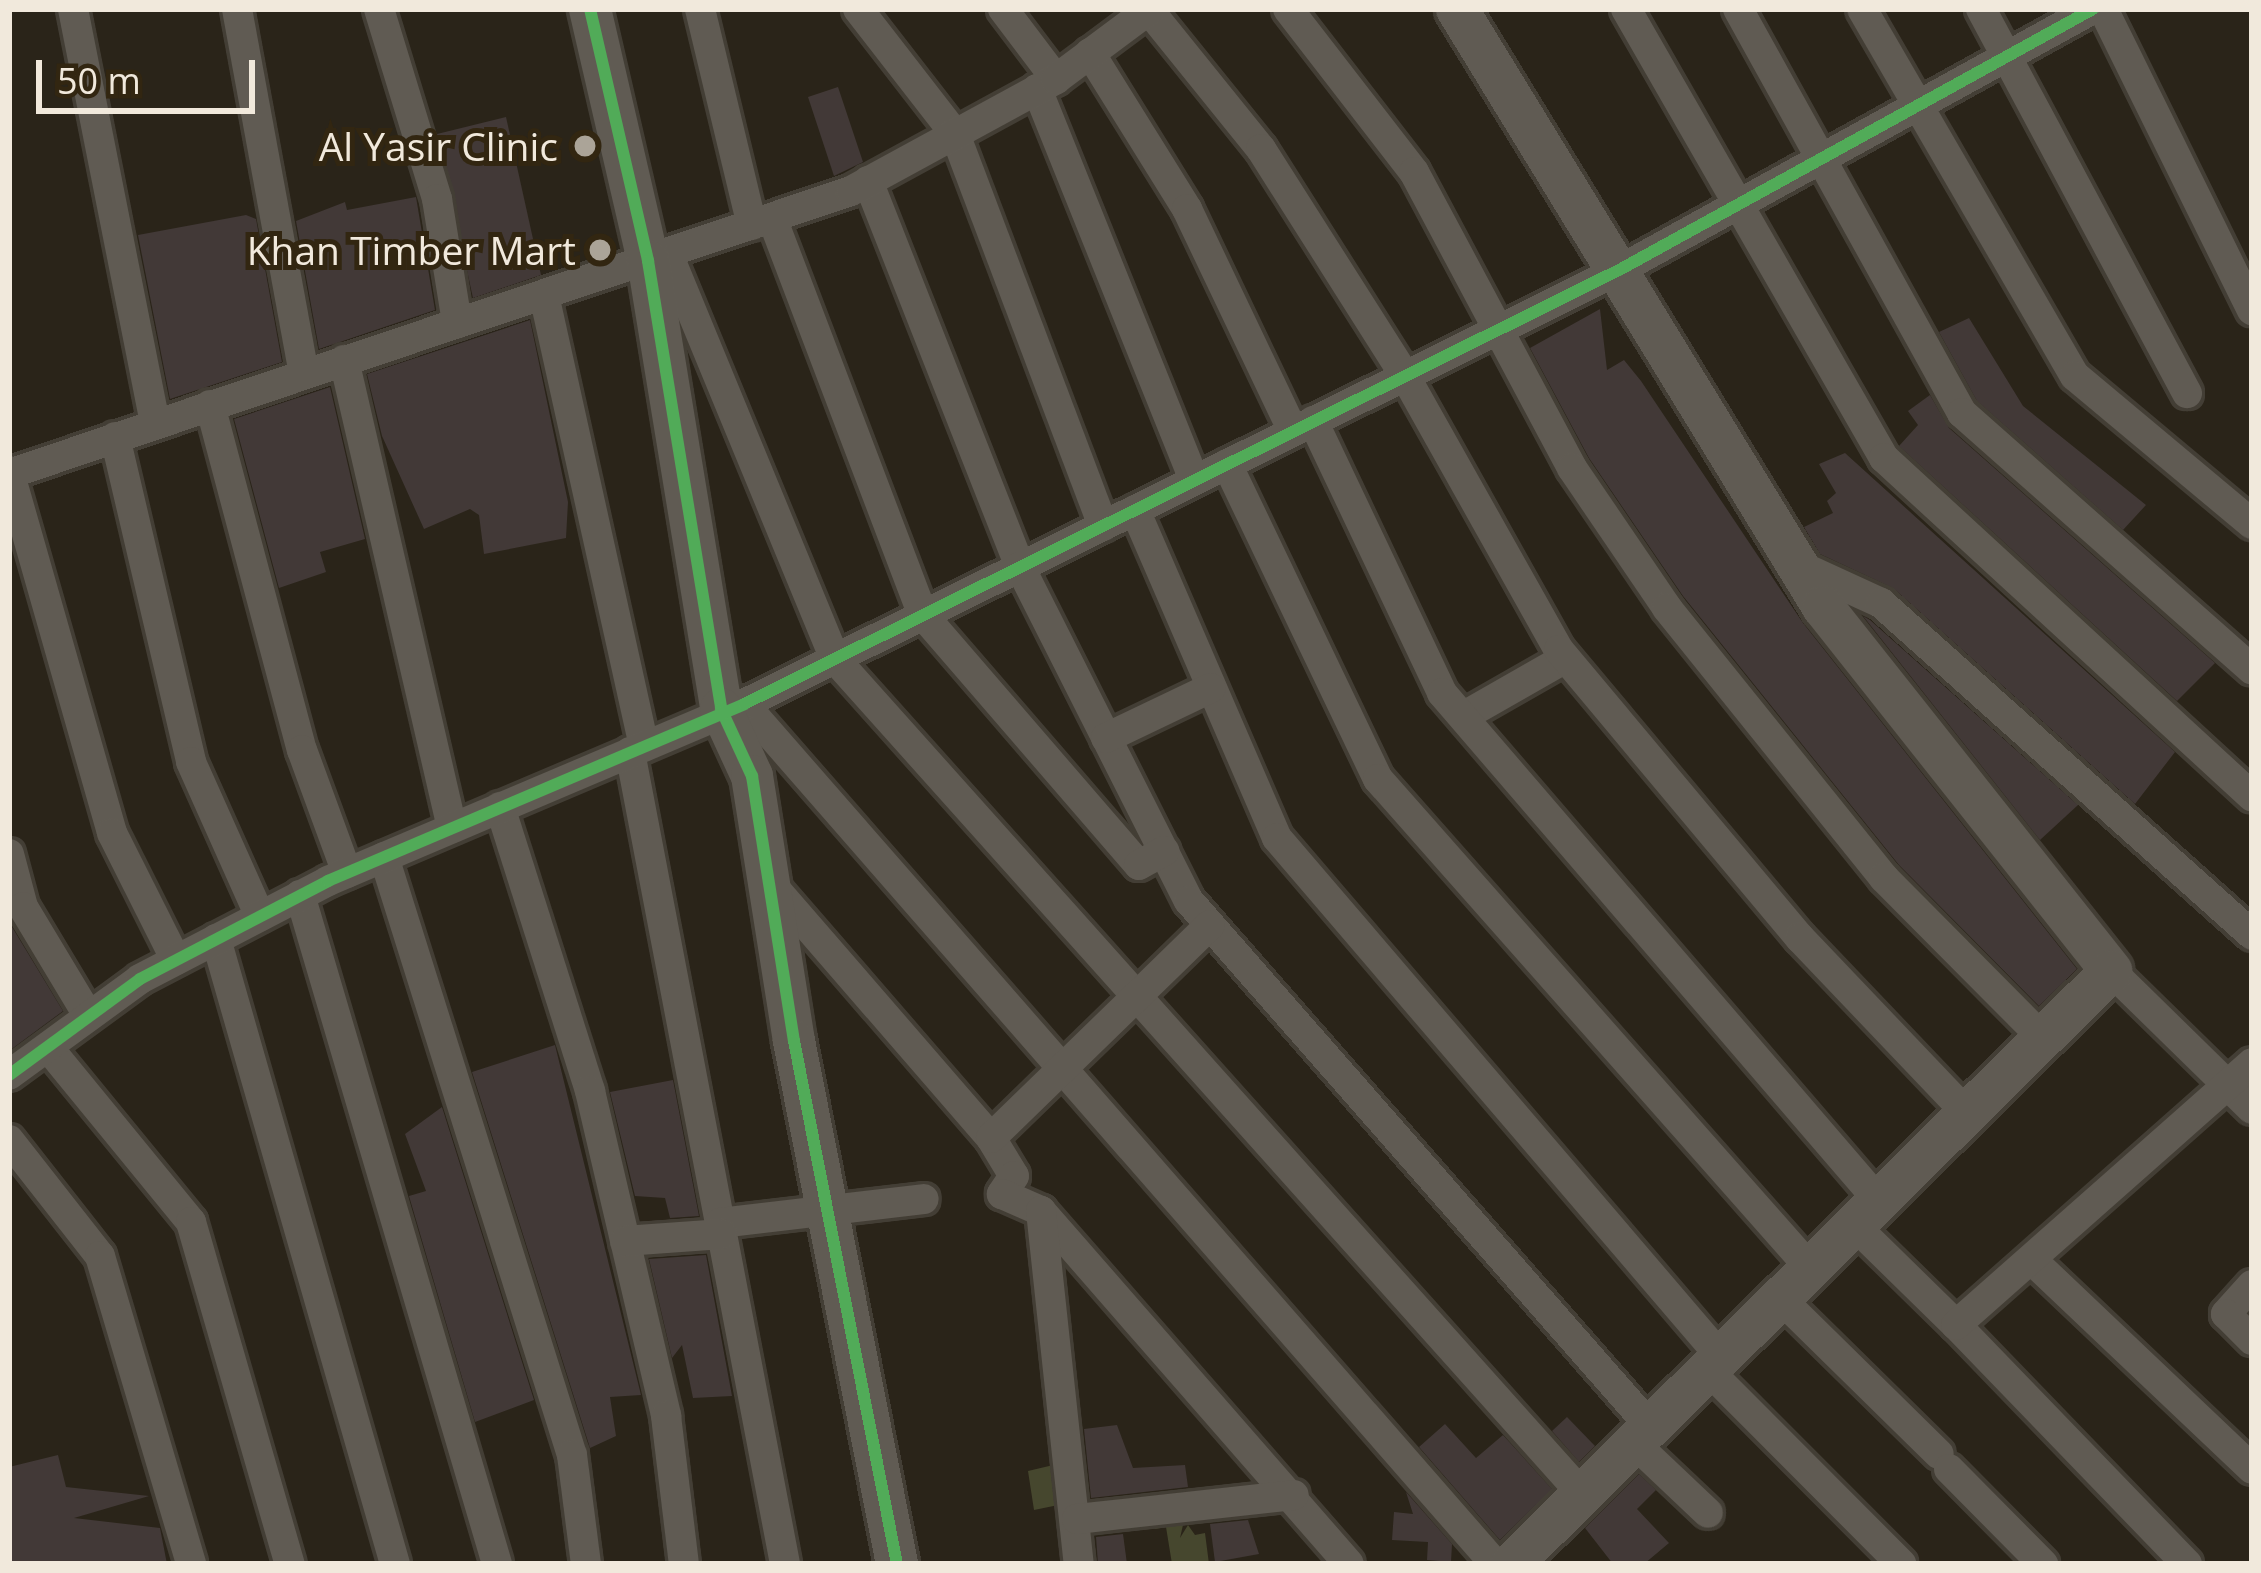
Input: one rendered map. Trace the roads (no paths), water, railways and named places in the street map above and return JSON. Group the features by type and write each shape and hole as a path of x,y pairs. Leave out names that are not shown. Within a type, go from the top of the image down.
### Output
{"street":[{"path":"73,9 155,424"},
{"path":"237,9 304,373"},
{"path":"379,9 436,199 458,323"},
{"path":"590,9 658,258 733,706 752,776 826,1208 897,1564"},
{"path":"700,9 762,221 923,615 1139,865 1164,851"},
{"path":"858,9 956,134 1103,526"},
{"path":"1003,9 1047,84 1194,481"},
{"path":"176,960 112,833 9,473 658,258 868,181 1047,84 1149,9 1261,149 1405,376 1564,658 1466,715"},
{"path":"1288,9 1414,172 1502,328 1572,467 1667,608 1884,878 2040,1035"},
{"path":"1457,9 1621,269 1798,566 2111,971 2252,1109"},
{"path":"1626,9 1884,458 2252,796"},
{"path":"1738,9 1962,413 2252,670"},
{"path":"1862,9 2074,376 2252,524"},
{"path":"1981,9 2187,393"},
{"path":"10,1074 51,1051 88,1016 176,960 300,895 835,659 1621,269 2093,9"},
{"path":"2103,9 2252,310"},
{"path":"1090,53 1187,209 1442,693 1466,715 1956,1325 2187,1564"},
{"path":"868,181 1019,567 1164,851 1210,925 1708,1514"},
{"path":"658,258 835,659 1584,1496"},
{"path":"544,295 637,749 784,1564"},
{"path":"344,360 452,827"},
{"path":"210,405 302,750 347,872"},
{"path":"115,437 191,762 260,916"},
{"path":"1227,464 1378,779 1944,1461 2043,1564"},
{"path":"1135,510 1276,838 1716,1365 1901,1564"},
{"path":"1798,566 1881,603 2252,935"},
{"path":"1559,650 1801,938 1965,1111"},
{"path":"1106,738 1211,688"},
{"path":"733,706 1065,1066 1496,1564 1312,1350"},
{"path":"500,807 590,1091 666,1415 684,1564"},
{"path":"9,854 23,907 88,1016"},
{"path":"384,856 572,1455 586,1564"},
{"path":"771,884 991,1138 1014,1176 1002,1193 1041,1211 1349,1564"},
{"path":"300,895 497,1564"},
{"path":"991,1138 1210,925"},
{"path":"216,939 395,1564"},
{"path":"1512,1564 1716,1365 2040,1035 2111,971"},
{"path":"51,1051 191,1222 290,1564"},
{"path":"1956,1325 2252,1063"},
{"path":"9,1139 100,1256 191,1564"},
{"path":"625,1241 721,1229 826,1208 924,1198"},
{"path":"1041,1211 1079,1564"},
{"path":"2033,1261 2252,1469"},
{"path":"2252,1285 2226,1314 2252,1340"},
{"path":"1077,1519 1294,1496"}],"place":[{"name":"Al Yasir Clinic","path":"585,146"},
{"name":"Khan Timber Mart","path":"600,250"}]}
